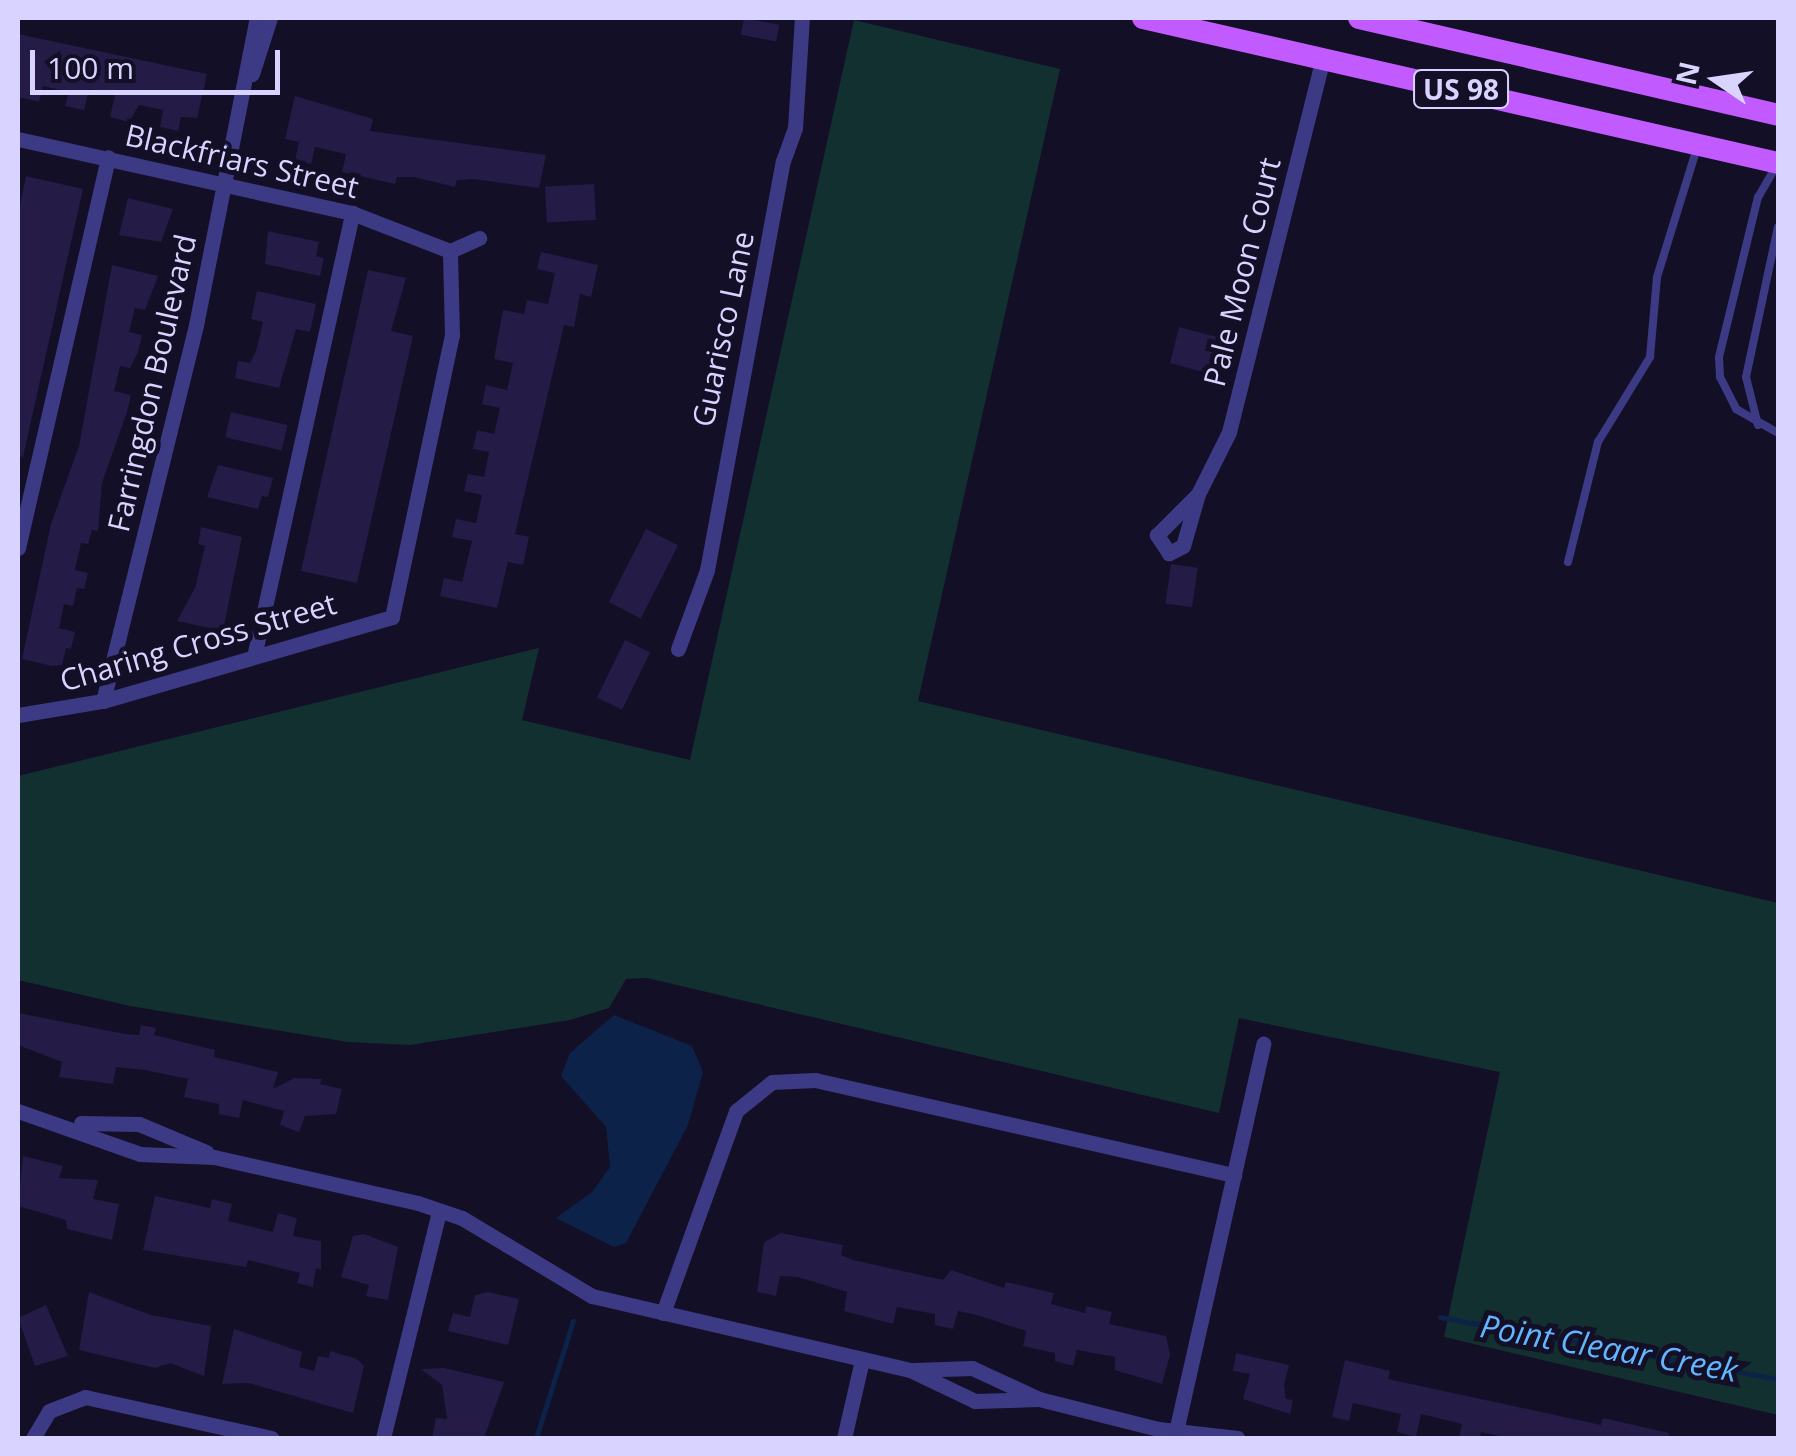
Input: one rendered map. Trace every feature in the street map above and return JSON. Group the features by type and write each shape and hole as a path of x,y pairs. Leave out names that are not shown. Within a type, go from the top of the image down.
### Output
{"main road":[{"name":"US 98","path":"1143,18 1777,165"},
{"name":"US 98","path":"1359,18 1778,115"}],"street":[{"name":"Farringdon Boulevard","path":"250,77 257,18"},
{"name":"Farringdon Boulevard","path":"103,701 250,77 270,18"},
{"name":"Guarisco Lane","path":"678,650 707,570 783,161 795,128 802,18"},
{"name":"Pale Moon Court","path":"1198,494 1230,432 1323,58"},
{"name":"Blackfriars Street","path":"18,139 226,180 352,213 450,251"},
{"path":"18,548 108,157"},
{"path":"255,652 352,213"},
{"path":"450,251 479,238"},
{"name":"Charing Cross Street","path":"18,715 103,701 255,652 392,617 452,335 450,251"},
{"path":"1177,1427 1263,1044"},
{"path":"664,1313 730,1125 746,1102 772,1082 815,1080 1234,1175"},
{"path":"18,1111 55,1120 140,1154 214,1156"},
{"path":"55,1120 139,1124 214,1156 439,1211 592,1296 910,1370 980,1370 1039,1399 1158,1429 1177,1427 1237,1438"},
{"path":"383,1438 439,1211"},
{"path":"844,1438 862,1360"},
{"path":"910,1370 975,1402 1039,1399"},
{"path":"33,1438 49,1412 85,1397 272,1438"}],"lane":[{"path":"1568,562 1598,442 1650,358 1657,277 1698,144"},
{"path":"1777,165 1778,191"},
{"path":"1777,165 1758,197 1719,357 1726,394 1758,426 1778,433"},
{"path":"1758,426 1746,377 1778,227"}],"green space":[{"path":"854,20 1060,69 918,701 1778,903 1778,1415 1444,1337 1500,1072 1239,1018 1219,1113 647,978 626,979 609,1008 570,1020 410,1045 348,1042 130,1006 18,980 18,776 539,648 522,720 690,760"}],"water":[{"path":"614,1015 692,1046 703,1072 688,1125 626,1243 614,1247 556,1218 592,1192 610,1167 606,1127 561,1076 570,1053"}],"building":[{"path":"744,18 779,25 776,42 741,35"},
{"path":"18,34 207,74 197,118 181,117 178,131 160,127 163,110 139,105 129,122 110,117 115,95 89,89 84,110 65,106 69,92 43,86 39,102 18,97"},
{"path":"295,96 373,119 370,131 546,155 539,188 473,179 457,180 455,187 414,177 397,177 395,184 342,172 346,154 315,147 311,164 295,160 299,142 285,139"},
{"path":"26,176 83,189 23,457 18,456 18,215"},
{"path":"594,184 596,220 547,223 545,187"},
{"path":"128,198 173,209 161,242 119,235"},
{"path":"268,231 319,242 316,256 324,258 320,276 265,264"},
{"path":"541,252 598,265 591,297 580,294 574,327 564,325 515,534 529,537 523,565 508,562 497,608 440,596 444,578 462,582 472,541 452,537 456,519 476,523 482,495 464,491 468,474 484,477 489,452 473,449 477,430 494,434 500,408 482,404 486,385 507,390 513,363 494,359 503,310 524,314 527,300 548,304 555,273 537,269"},
{"path":"112,265 158,276 145,310 135,308 129,332 142,335 138,352 130,368 120,366 114,391 131,395 102,483 98,531 92,530 88,544 81,543 75,570 88,573 84,589 77,588 73,606 64,604 59,628 75,632 71,649 66,648 62,665 52,666 22,659 51,524 79,446"},
{"path":"368,270 406,278 391,331 413,336 357,583 301,571"},
{"path":"257,291 316,304 310,332 296,329 279,388 235,378 238,361 250,363 256,351 263,322 251,319"},
{"path":"1179,327 1228,340 1216,387 1200,383 1203,372 1170,363"},
{"path":"231,412 288,425 282,450 225,437"},
{"path":"218,465 273,478 268,497 262,496 258,509 207,497"},
{"path":"201,527 242,537 223,631 177,621 195,588 205,546 198,544"},
{"path":"646,529 678,545 641,618 609,602"},
{"path":"1171,564 1198,568 1192,607 1165,604"},
{"path":"625,640 650,652 622,710 597,698"},
{"path":"18,1013 125,1034 139,1035 141,1025 156,1028 154,1035 215,1050 214,1057 278,1072 273,1089 294,1078 322,1079 320,1084 342,1089 336,1114 305,1116 299,1132 280,1125 284,1111 243,1100 239,1118 219,1114 219,1104 184,1097 188,1079 116,1067 113,1084 59,1077 62,1062 18,1045"},
{"path":"23,1156 63,1166 59,1178 98,1180 93,1199 119,1204 112,1240 67,1229 66,1220 18,1206"},
{"path":"155,1196 210,1208 212,1199 232,1204 228,1221 273,1232 278,1213 297,1218 293,1236 321,1241 321,1270 316,1268 313,1287 297,1283 300,1273 248,1260 246,1267 143,1250"},
{"path":"781,1233 843,1245 841,1255 853,1260 943,1280 951,1270 1004,1288 1006,1282 1054,1293 1051,1304 1085,1313 1086,1306 1112,1312 1109,1324 1166,1336 1170,1355 1162,1384 1115,1370 1115,1357 1077,1350 1073,1366 1055,1361 1055,1353 1023,1346 1026,1331 977,1315 958,1311 953,1329 935,1325 935,1314 897,1307 893,1324 844,1311 847,1292 798,1277 780,1276 776,1296 757,1292 764,1242"},
{"path":"364,1234 398,1247 388,1300 366,1296 369,1285 341,1277 353,1236"},
{"path":"89,1292 151,1315 211,1326 204,1376 170,1363 155,1368 79,1350"},
{"path":"488,1292 519,1299 508,1345 448,1331 453,1313 470,1317 475,1295"},
{"path":"46,1305 68,1356 35,1366 18,1318"},
{"path":"234,1329 302,1352 299,1367 314,1371 318,1356 329,1358 330,1351 357,1359 364,1366 353,1413 249,1383 222,1384"},
{"path":"1236,1353 1289,1365 1284,1385 1286,1399 1293,1400 1290,1414 1243,1399 1250,1374 1233,1371"},
{"path":"1345,1360 1390,1371 1388,1379 1601,1425 1603,1418 1669,1433 1668,1438 1509,1438 1481,1432 1480,1438 1459,1438 1462,1424 1421,1414 1416,1437 1397,1432 1401,1414 1353,1403 1349,1421 1332,1417"},
{"path":"444,1368 504,1382 484,1438 432,1438 436,1418 447,1419 442,1385 421,1369"}],"waterway":[{"name":"Point Cleaar Creek","path":"1440,1317 1778,1379"},
{"name":"Point Cleaar Creek","path":"536,1438 573,1321"}]}
